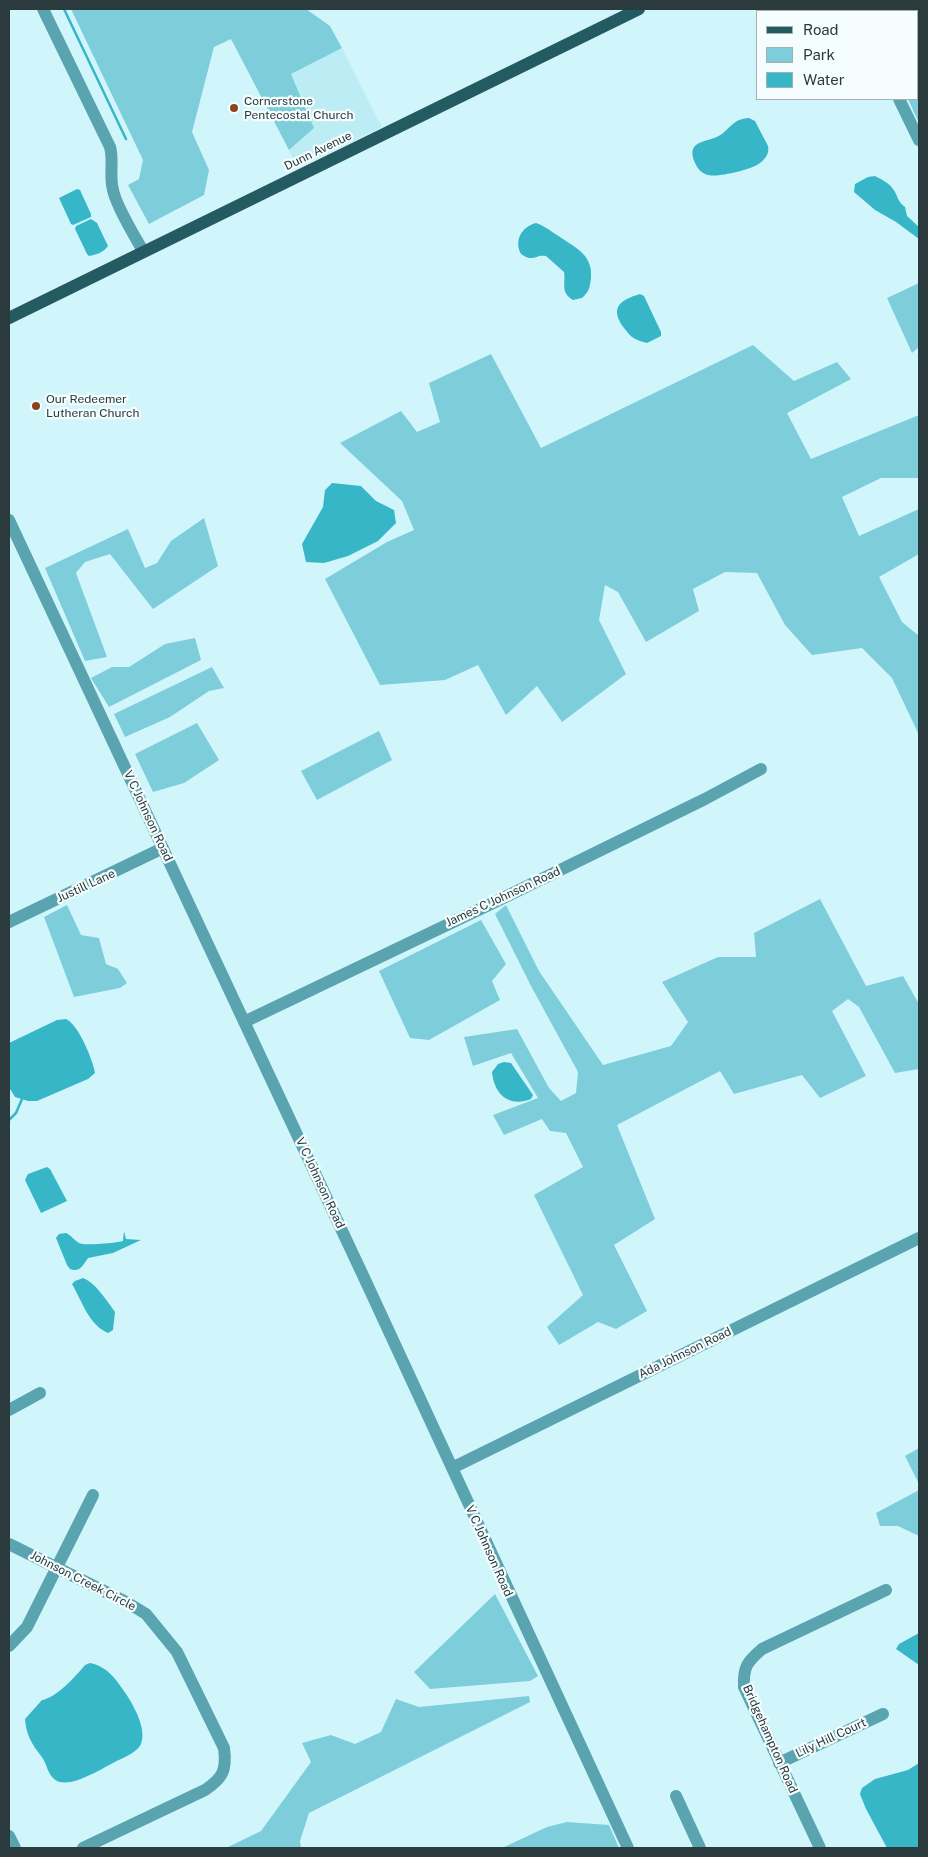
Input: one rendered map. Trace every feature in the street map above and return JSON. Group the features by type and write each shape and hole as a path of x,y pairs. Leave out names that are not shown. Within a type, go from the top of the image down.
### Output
{"main road":[{"name":"Dunn Avenue","path":"9,318 142,251 639,9"}],"street":[{"path":"43,9 110,147 113,157 110,178 113,193 142,251"},
{"path":"899,100 919,140"},
{"name":"V C Johnson Road","path":"9,520 628,1848"},
{"name":"James C Johnson Road","path":"244,1022 503,898 705,799 761,769"},
{"name":"Justill Lane","path":"9,922 163,848"},
{"name":"Ada Johnson Road","path":"452,1468 919,1238"},
{"path":"9,1410 40,1393"},
{"path":"9,1646 27,1627 92,1495"},
{"name":"Johnson Creek Circle","path":"9,1544 128,1602 146,1614 177,1652 224,1748 226,1758 225,1769 218,1782 83,1848"},
{"name":"Bridgehampton Road","path":"820,1848 744,1687 743,1673 749,1660 762,1649 886,1590"},
{"name":"Lily Hill Court","path":"779,1763 883,1714"},
{"path":"676,1796 700,1848"},
{"path":"9,1836 15,1848"}],"shaded area":[{"path":"342,48 382,127 297,168 289,150 314,128 291,74"}],"green space":[{"path":"71,9 306,9 330,26 342,48 291,74 314,128 289,150 231,39 214,47 192,132 209,170 204,195 149,224 128,185 139,179 143,160"},
{"path":"919,9 919,123 908,100 918,100 918,10 866,10"},
{"path":"919,283 919,347 912,353 887,298"},
{"path":"753,345 794,381 837,362 851,379 787,413 811,459 919,415 919,478 881,478 842,497 859,536 919,509 919,554 879,577 902,622 919,636 919,735 892,678 862,648 812,655 785,625 757,573 725,572 693,589 699,611 646,642 618,592 605,585 599,620 626,674 562,722 537,686 506,715 478,665 445,680 380,685 325,579 387,542 414,530 402,501 340,443 401,411 417,432 440,422 429,383 491,354 541,448"},
{"path":"204,518 218,566 153,609 110,554 85,562 76,573 107,657 85,661 45,568 128,529 145,568 157,563 171,541"},
{"path":"195,638 201,660 109,707 91,678 112,667 129,667 165,644"},
{"path":"212,667 224,688 209,691 170,717 125,737 114,714"},
{"path":"197,723 219,760 184,783 153,792 135,754"},
{"path":"379,731 392,760 317,800 301,771"},
{"path":"820,899 866,986 903,976 919,1004 919,1069 895,1073 859,1007 848,999 832,1011 866,1076 820,1098 802,1075 734,1094 720,1071 617,1125 655,1219 614,1245 647,1311 616,1329 598,1322 559,1345 547,1327 583,1295 534,1195 583,1167 566,1133 550,1131 542,1119 504,1135 493,1115 538,1098 511,1053 473,1066 464,1037 517,1029 549,1088 561,1101 576,1093 578,1072 531,986 495,914 506,905 539,971 603,1065 671,1046 688,1022 662,982 718,957 756,957 754,933"},
{"path":"67,905 81,935 99,938 106,964 118,969 127,983 120,988 74,997 44,917"},
{"path":"481,920 506,964 492,981 500,1000 429,1040 410,1038 379,971"},
{"path":"919,1448 919,1484 905,1456"},
{"path":"919,1490 919,1536 898,1526 880,1526 876,1513"},
{"path":"495,1594 538,1676 530,1681 430,1689 414,1672"},
{"path":"529,1696 530,1702 309,1813 300,1841 301,1848 226,1848 261,1831 311,1762 302,1743 331,1735 355,1744 381,1732 396,1699 419,1707"},
{"path":"567,1822 609,1825 619,1848 502,1848 547,1827"}],"water":[{"path":"749,118 755,121 768,146 768,152 764,159 753,167 731,173 709,175 702,172 696,165 693,157 692,152 696,145 719,136 734,123"},
{"path":"875,176 893,189 905,207 907,216 919,227 919,239 896,222 875,210 854,192 855,184 868,177"},
{"path":"77,189 80,190 91,217 73,225 59,198"},
{"path":"91,219 97,223 108,246 100,253 89,256 75,229 76,226"},
{"path":"536,223 572,245 586,258 591,270 591,278 589,289 582,298 573,300 566,294 564,272 546,256 529,258 521,254 518,244 520,235 526,228"},
{"path":"640,294 644,296 661,332 661,336 647,343 631,336 617,315 617,310 622,302"},
{"path":"332,483 361,486 376,501 394,510 396,523 378,541 348,556 324,563 306,562 302,544 323,507 325,490"},
{"path":"66,1019 71,1022 80,1035 95,1073 88,1079 37,1101 28,1101 15,1097 10,1089 9,1043 57,1020"},
{"path":"504,1062 511,1063 533,1095 531,1099 516,1102 499,1093 493,1080 492,1072 498,1064"},
{"path":"47,1167 50,1169 67,1201 41,1213 25,1180 28,1174"},
{"path":"124,1231 126,1239 141,1240 113,1253 88,1258 81,1268 76,1270 70,1269 67,1265 56,1238 59,1234 66,1233 82,1244 107,1243 123,1241"},
{"path":"83,1278 105,1297 115,1312 113,1330 108,1333 101,1329 91,1318 72,1284"},
{"path":"919,1633 919,1665 896,1649 899,1644"},
{"path":"90,1663 102,1667 119,1683 136,1711 141,1725 141,1744 133,1753 84,1778 60,1782 52,1777 32,1743 28,1735 25,1719 42,1700 59,1691 85,1665"},
{"path":"919,1763 919,1848 887,1848 866,1809 860,1794 862,1788 875,1779 908,1770"}],"waterway":[{"path":"64,9 126,139"},
{"path":"9,1120 16,1113 22,1099"}],"place":[{"name":"Cornerstone Pentecostal Church","path":"234,108"},
{"name":"Our Redeemer Lutheran Church","path":"36,406"}]}
